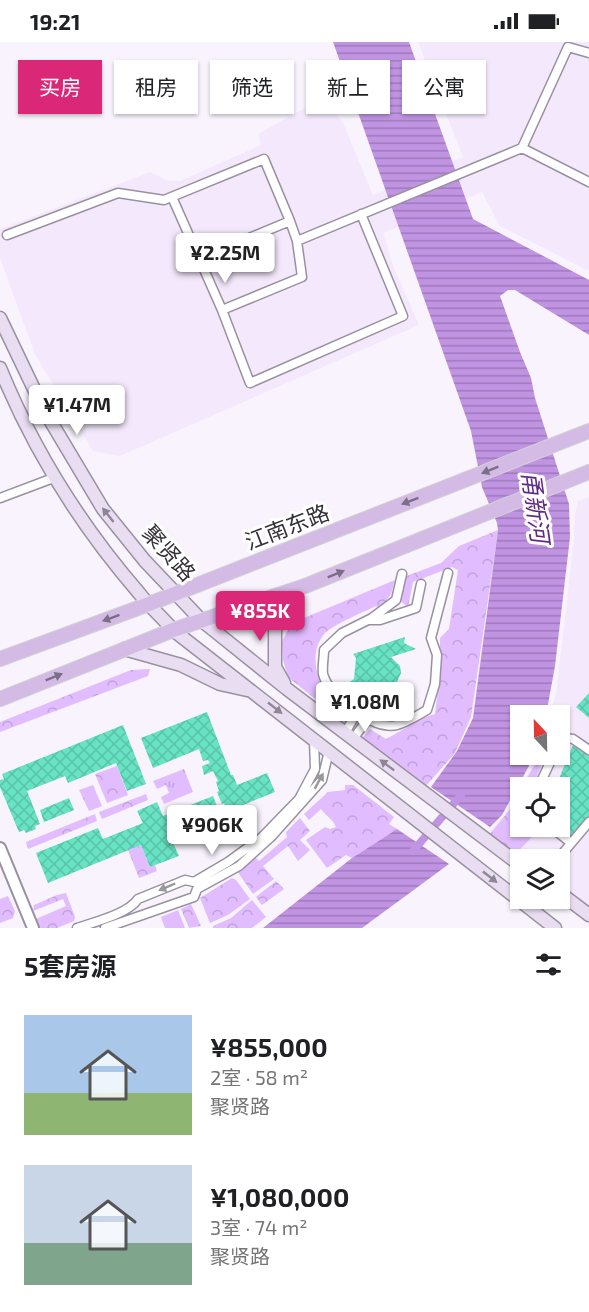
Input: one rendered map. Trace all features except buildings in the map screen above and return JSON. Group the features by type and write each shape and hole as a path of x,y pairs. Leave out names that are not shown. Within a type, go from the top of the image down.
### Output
{"main road":[{"name":"聚贤路","path":"0,318 44,410 103,509 145,561 201,620 287,689 510,858"},
{"name":"聚贤路","path":"0,368 11,396 56,477 80,516 139,594 173,630 333,754"},
{"name":"江南东路","path":"0,659 149,604 586,432"},
{"path":"0,699 173,630 287,592 589,472"},
{"path":"287,592 275,630 275,667 287,689"},
{"path":"124,649 181,665 220,684 253,692"},
{"path":"333,754 555,928"},
{"path":"570,901 589,915"}],"street":[{"path":"297,241 522,148 568,47 589,53"},
{"path":"522,148 589,182"},
{"path":"7,235 118,193 164,200 264,159 297,241 302,277 222,310"},
{"path":"172,197 222,310 250,383 403,316 361,214"},
{"path":"200,259 290,220"},
{"path":"0,498 56,477"},
{"path":"402,574 396,600 367,621 342,633 324,650 323,675 346,706 367,720 395,725 427,710 436,674 437,655 431,638 448,573"},
{"path":"367,621 380,620 416,608 421,584"},
{"path":"349,736 357,712"},
{"path":"349,736 367,720"},
{"path":"570,739 589,750"},
{"path":"77,928 134,906 138,899 185,880 194,882 228,862 261,837 299,799 315,770 315,740"},
{"path":"105,928 194,897 197,889 239,866 271,837 322,780 333,754"},
{"path":"566,849 589,822"},
{"path":"564,837 571,843"},
{"path":"0,848 31,928"},
{"path":"0,859 31,928"}],"shaded area":[{"path":"418,42 589,42 589,271 500,226 482,192 383,233 394,268 419,325 120,456 93,451 35,354 0,258 0,229 150,172 166,180 180,181 261,145 258,134 306,107 306,114 337,114 344,125 373,195 463,157 446,114 486,114 486,60 425,60"},
{"path":"589,497 589,909 570,895 570,849 510,849 510,853 485,835 503,817 510,805 510,837 570,837 570,777 526,777 532,765 570,765 570,705 553,705 578,501"}],"green space":[{"path":"498,530 471,717 455,753 425,787 362,738 370,729 386,739 435,714 440,672 440,638 449,629 458,570 452,567 413,582 408,607 400,601 404,577 441,563 459,546"},
{"path":"395,580 391,594 380,609 376,606 338,624 326,632 317,647 317,673 321,681 333,696 356,715 346,724 288,677 283,660 282,641 292,623"},
{"path":"150,669 148,676 0,732 0,722 131,670"},
{"path":"534,765 542,765 536,777 528,777"},
{"path":"117,766 128,795 107,803 95,774"},
{"path":"184,769 193,792 164,804 161,797 169,793 166,785 157,789 153,781"},
{"path":"93,785 102,806 89,811 79,790"},
{"path":"345,785 353,785 394,817 389,824 397,829 352,858 346,855 327,868 306,840 325,827 330,829 336,827 321,809 309,820 304,814 328,792 345,790"},
{"path":"146,794 148,800 102,819 99,812"},
{"path":"510,809 510,837 532,837 521,849 510,851 490,834"},
{"path":"95,814 97,821 28,849 26,842"},
{"path":"300,818 310,831 300,840 310,850 298,861 288,846 263,866 274,879 253,894 237,871 255,857 259,861 287,837 286,832"},
{"path":"141,845 150,867 155,865 157,871 139,878 128,850"},
{"path":"232,878 250,899 228,915 210,923 200,898"},
{"path":"276,881 284,889 262,905 256,897"},
{"path":"66,893 75,917 74,921 57,928 40,928 36,919 66,906 63,899 33,911 34,905"},
{"path":"8,896 15,911 13,918 0,923 0,899"},
{"path":"252,900 266,917 252,928 213,928 231,918"},
{"path":"191,904 201,926 189,928 181,909"},
{"path":"178,910 185,928 165,928 161,917"}],"water":[{"path":"333,42 409,42 416,60 402,60 402,114 435,114 473,219 589,280 589,335 515,290 508,290 500,296 531,378 535,398 569,504 570,537 555,666 548,705 510,705 510,765 530,765 523,777 510,777 510,800 502,815 490,827 431,787 457,751 473,718 498,530 497,523 482,487 471,431 359,114 390,114 390,60 339,60"},
{"path":"397,829 449,864 362,928 263,928 352,858"}],"waterway":[{"name":"甬新河","path":"413,851 461,795"}]}
